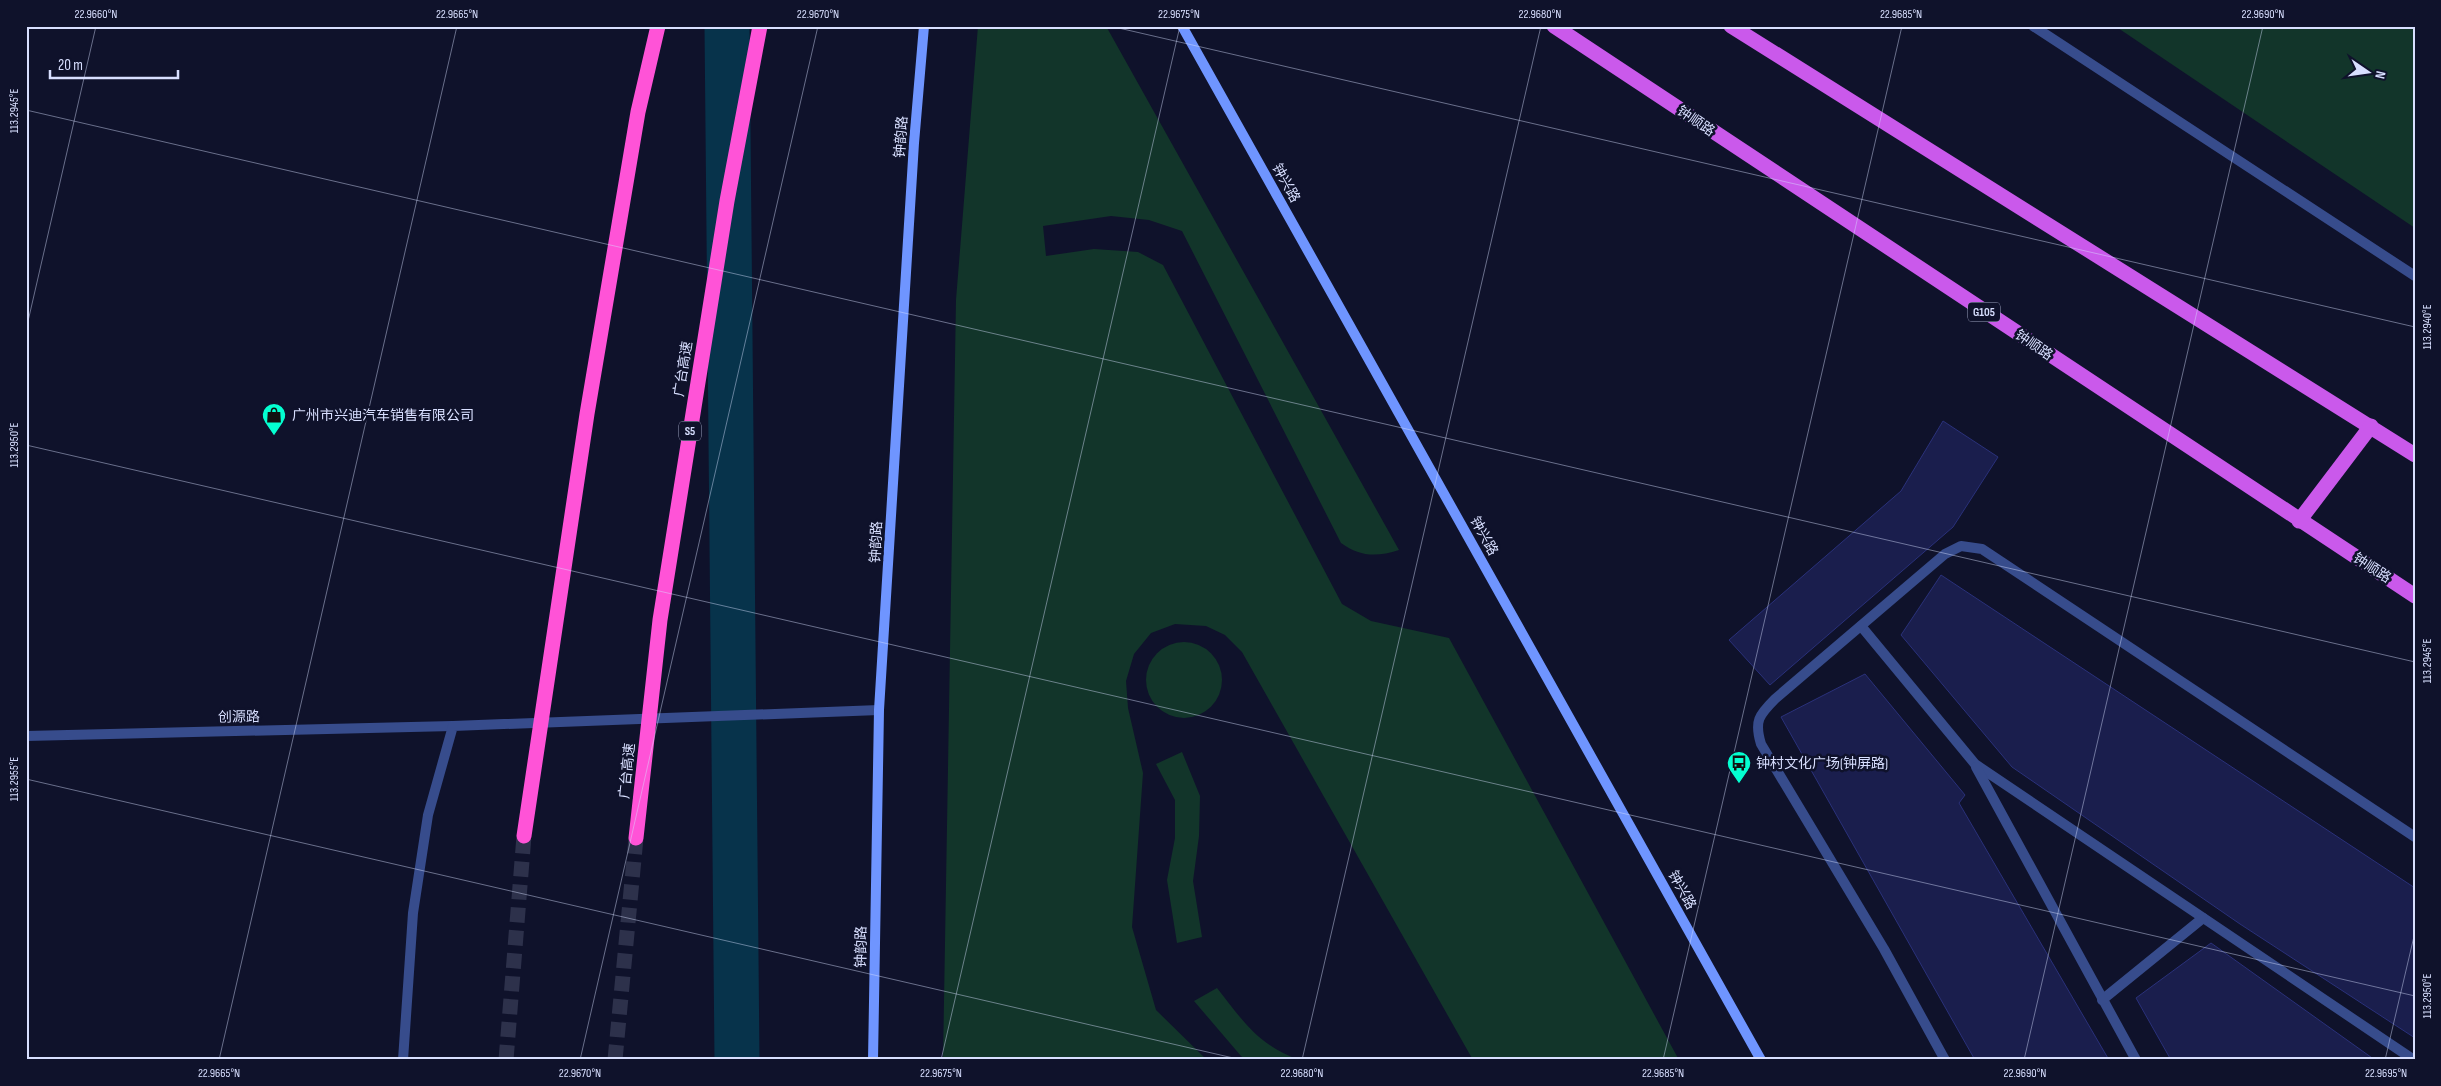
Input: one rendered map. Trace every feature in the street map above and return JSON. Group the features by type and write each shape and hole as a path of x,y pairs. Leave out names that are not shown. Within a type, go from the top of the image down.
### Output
{"highway":[{"path":"524,836 587,414 638,112 658,26"},
{"name":"广台高速","path":"636,838 660,620 727,200 760,26"},
{"name":"钟顺路","path":"1554,26 2299,522 2415,596"},
{"path":"1731,26 2415,455"},
{"path":"2299,522 2371,426"}],"main road":[{"name":"钟韵路","path":"873,1060 880,710 914,143 924,26"},
{"name":"钟兴路","path":"1182,26 1761,1060"}],"street":[{"path":"2033,26 2415,276"},
{"path":"1945,1060 1884,949 1761,744 1757,730 1760,714 1945,554 1962,546 1982,549 2415,837"},
{"path":"1861,626 1975,764 2136,1060"},
{"name":"创源路","path":"26,736 453,726 880,710"},
{"path":"403,1060 413,913 428,815 453,726"},
{"path":"1975,764 2414,1060"},
{"path":"2102,1000 2203,918"}],"green space":[{"path":"978,26 1106,26 1399,550 1376,555 1355,551 1341,543 1182,231 1149,220 1111,216 1043,226 1046,256 1094,249 1138,252 1163,265 1342,604 1371,621 1449,638 1679,1060 1473,1060 1242,652 1225,635 1206,626 1175,624 1151,633 1134,654 1126,681 1128,708 1143,773 1132,927 1156,1010 1207,1060 943,1060 956,300"},
{"path":"2115,26 2415,26 2415,228"},
{"path":"1184,642 1198,645 1211,653 1219,666 1222,680 1219,694 1211,707 1198,715 1184,718 1170,715 1157,707 1149,694 1146,680 1149,666 1157,653 1170,645"},
{"path":"1182,752 1200,796 1199,836 1193,881 1202,937 1177,943 1167,880 1175,838 1175,800 1156,764"},
{"path":"1217,988 1243,1021 1261,1039 1299,1060 1246,1060 1241,1056 1194,1001"}],"building":[{"path":"1943,421 1998,457 1953,527 1770,685 1729,640 1901,491"},
{"path":"1941,575 2415,888 2415,1038 2240,924 2012,767 1901,635"},
{"path":"1865,674 1965,795 1959,803 2109,1060 1975,1060 1781,717"},
{"path":"2211,943 2375,1060 2171,1060 2136,998"}],"waterway":[{"path":"727,26 737,1060"}],"tunnel":[{"path":"506,1060 524,836"},
{"path":"615,1060 636,838"}],"place":[{"name":"广州市兴迪汽车销售有限公司","path":"274,436"},
{"name":"钟村文化广场(钟屏路)","path":"1739,784"}]}
